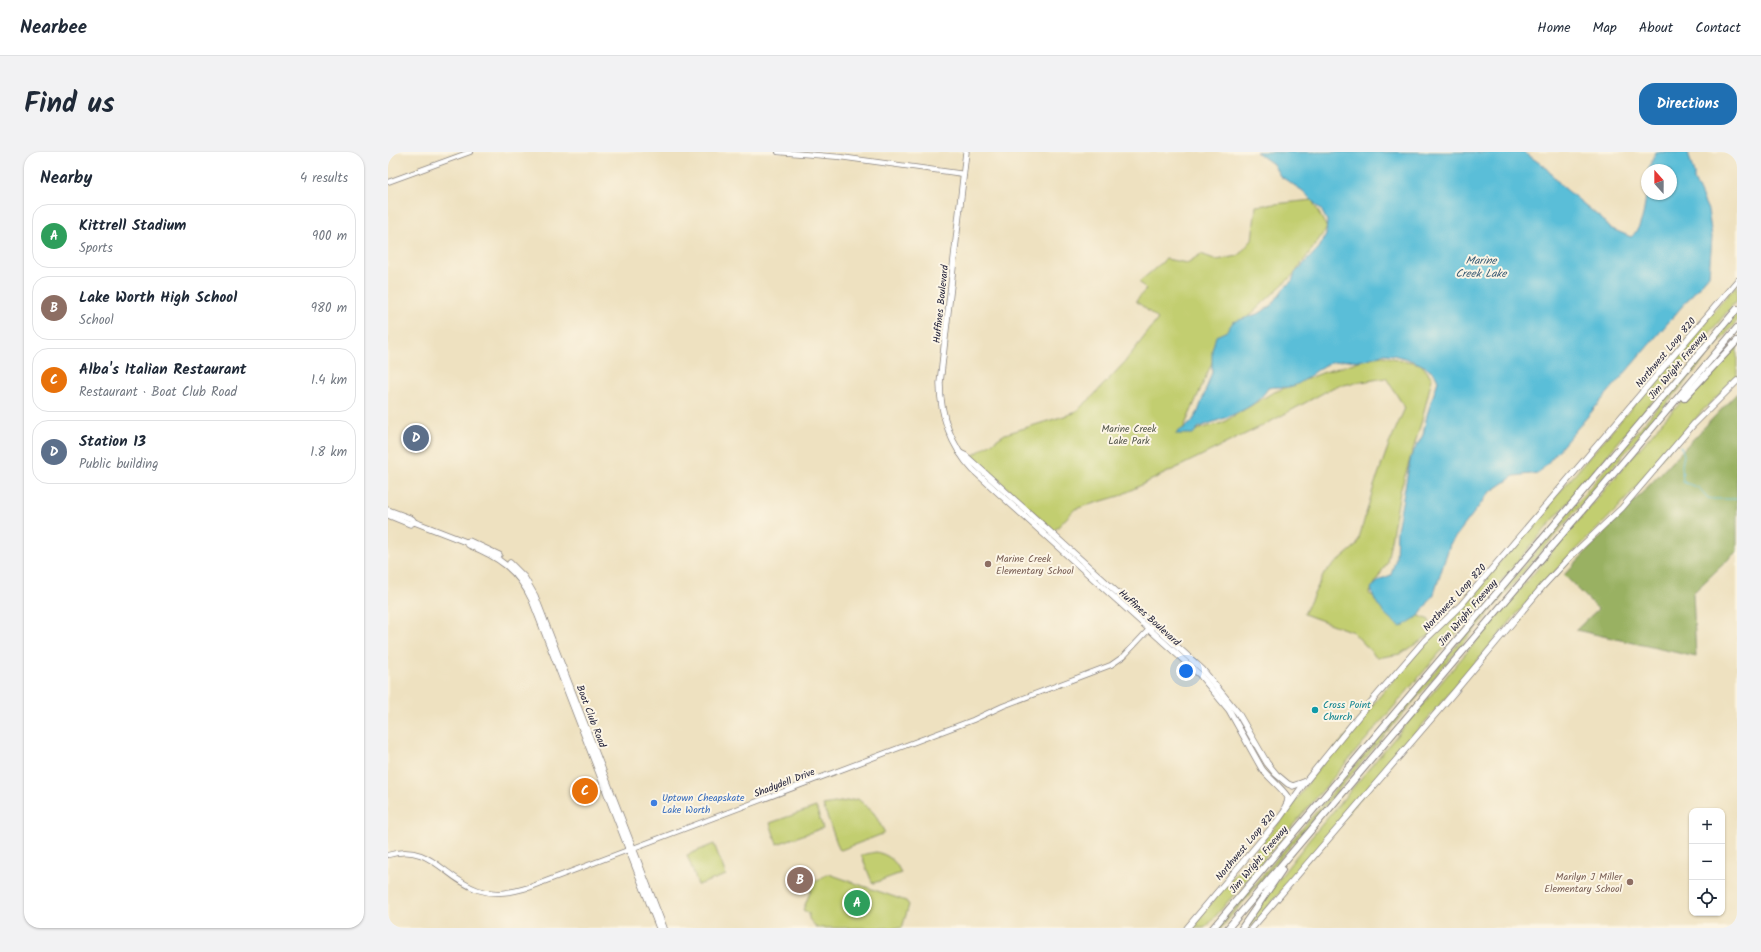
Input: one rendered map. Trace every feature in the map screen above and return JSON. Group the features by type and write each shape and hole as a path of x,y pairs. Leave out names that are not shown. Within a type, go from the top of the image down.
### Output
{"highway":[{"name":"Jim Wright Freeway","path":"1211,928 1737,309"},
{"path":"1228,928 1737,328"},
{"path":"1667,412 1677,404 1737,341"},
{"path":"1242,928 1282,869 1303,844 1304,839"}],"main road":[{"name":"Huffines Boulevard","path":"966,152 940,383 940,400 945,422 950,435 960,453 966,456 1211,683 1238,713 1260,752 1276,774 1288,784 1293,786 1299,785 1306,781"},
{"name":"Northwest Loop 820","path":"1187,928 1279,820 1306,781 1358,717 1424,641 1466,599 1737,281"},
{"path":"1252,928 1457,689 1543,586 1570,557 1622,508 1694,425 1737,381"},
{"name":"Boat Club Road","path":"388,510 489,553 508,566 528,590 589,748 664,928"},
{"name":"Boat Club Road","path":"388,515 410,524 414,522"},
{"name":"Boat Club Road","path":"466,542 470,541 504,559 516,569 531,588 612,792 659,928"},
{"name":"Huffines Boulevard","path":"1211,683 1229,710 1268,778 1284,792 1288,798 1286,806 1279,816 1279,820"},
{"path":"589,748 593,749 608,789 612,792"},
{"path":"1254,756 1260,752"}],"street":[{"path":"388,182 470,152"},
{"path":"778,152 840,158 964,174"},
{"name":"Shadydell Drive","path":"388,855 403,851 416,852 431,859 465,884 484,891 498,893 511,892 530,887 632,850 973,720 1004,706 1105,667 1124,656 1152,627"}],"green space":[{"name":"Marine Creek Lake Park","path":"1312,200 1327,228 1295,273 1248,317 1224,335 1181,434 1222,423 1272,393 1322,373 1378,355 1421,364 1432,378 1422,420 1400,492 1387,562 1369,594 1429,620 1433,633 1400,654 1377,658 1353,632 1304,614 1325,572 1357,545 1374,486 1389,444 1405,408 1386,378 1336,386 1268,423 1119,496 1075,509 1054,531 972,456 1005,434 1074,413 1090,399 1124,363 1158,319 1136,301 1146,289 1139,282 1166,259 1187,263 1201,254 1217,260 1238,256 1252,240 1256,206"},
{"path":"1737,284 1737,300 1575,494 1208,925 1204,928 1190,928 1287,813 1320,766 1424,644 1466,602"},
{"path":"1737,313 1737,321 1221,928 1218,928"},
{"path":"1737,344 1737,377 1703,410 1618,508 1543,583 1250,928 1244,928 1309,840 1444,679 1663,421"},
{"path":"1737,393 1737,551 1693,593 1696,657 1576,630 1598,609 1564,575"},
{"path":"858,799 874,813 885,833 841,850 839,849 823,805"},
{"path":"816,807 823,828 777,844 770,823"},
{"path":"714,844 726,875 698,885 687,855"},
{"path":"876,852 892,859 901,873 874,883 872,882 861,855"},
{"path":"829,874 906,901 909,905 902,928 817,928 809,919 809,913 803,910 815,880 818,881"}],"water":[{"name":"Marine Creek Lake","path":"1256,152 1524,152 1545,167 1562,186 1603,220 1610,228 1631,237 1636,232 1642,219 1645,200 1677,200 1677,164 1651,164 1656,152 1688,152 1694,179 1708,210 1712,237 1709,275 1539,473 1514,476 1489,493 1450,544 1434,594 1419,616 1401,627 1382,611 1375,601 1371,588 1381,579 1391,575 1396,558 1397,530 1411,456 1423,435 1427,415 1438,381 1430,370 1412,360 1386,354 1365,360 1330,363 1299,383 1289,387 1268,388 1262,396 1246,409 1198,428 1193,434 1175,434 1191,423 1198,412 1212,372 1212,350 1216,336 1227,331 1233,322 1260,313 1272,305 1284,288 1292,281 1295,273 1319,248 1326,235 1327,221 1322,211 1303,191 1280,176 1273,164"}],"waterway":[{"path":"1681,446 1684,455 1682,465 1683,482 1699,488 1708,498 1737,499"}],"place":[{"name":"Station 13","path":"416,438"},
{"name":"Marine Creek Elementary School","path":"988,564"},
{"name":"Cross Point Church","path":"1315,710"},
{"name":"Alba's Italian Restaurant","path":"585,791"},
{"name":"Uptown Cheapskate Lake Worth","path":"654,803"},
{"name":"Lake Worth High School","path":"800,880"},
{"name":"Marilyn J Miller Elementary School","path":"1630,882"},
{"name":"Kittrell Stadium","path":"857,903"}]}
